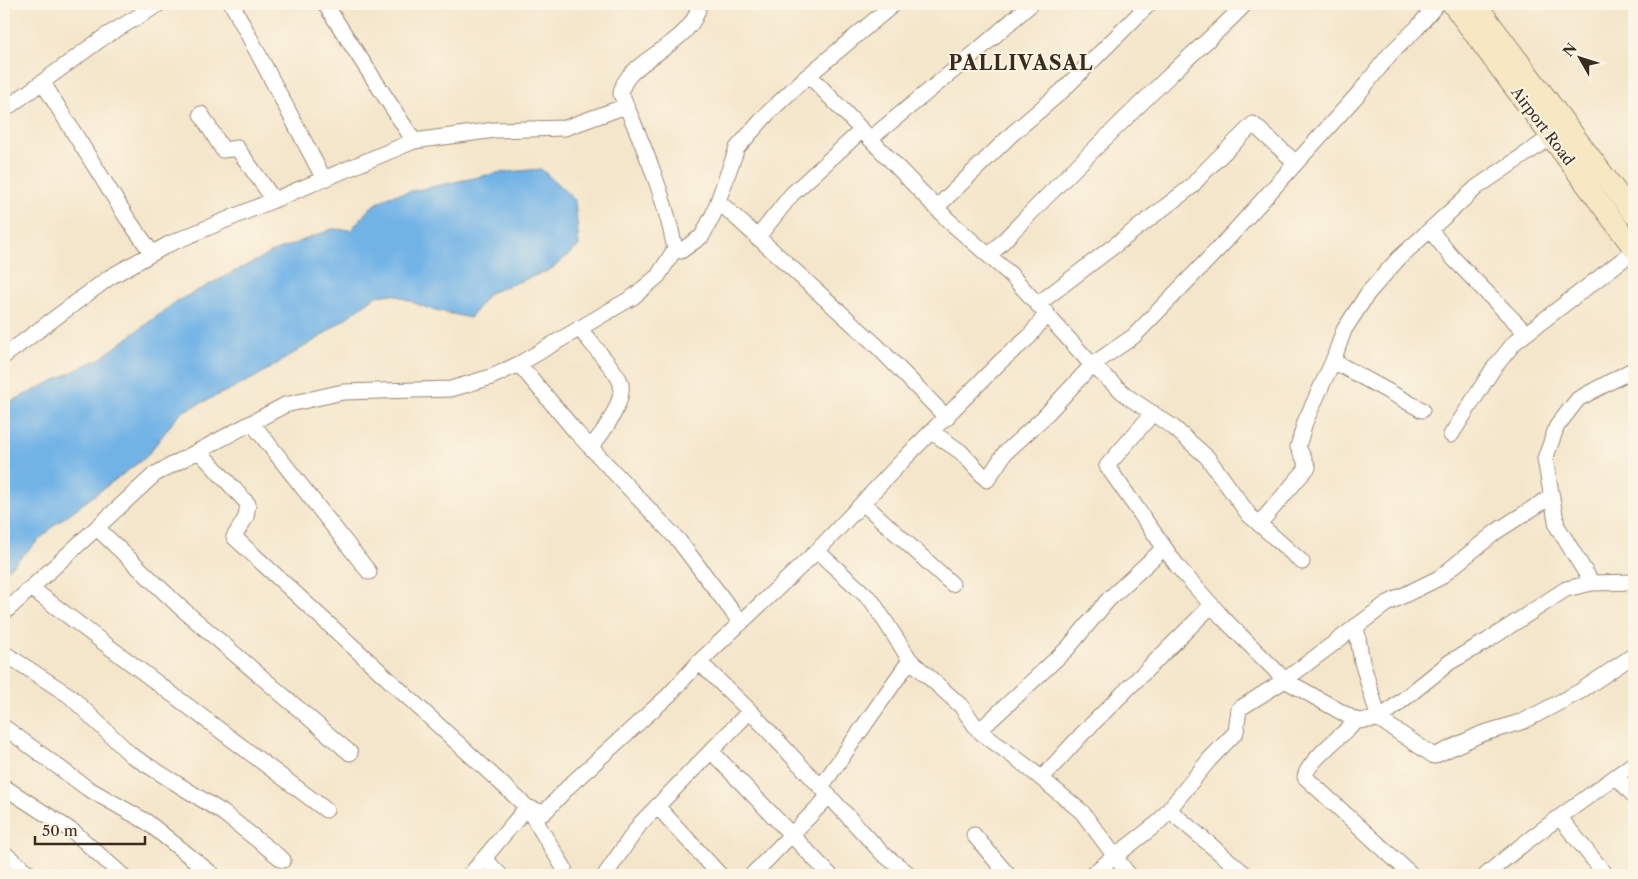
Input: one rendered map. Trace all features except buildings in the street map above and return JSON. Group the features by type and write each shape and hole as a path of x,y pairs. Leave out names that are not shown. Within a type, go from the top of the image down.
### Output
{"main road":[{"name":"Airport Road","path":"1452,4 1634,250"},
{"name":"Airport Road","path":"1476,4 1634,214"}],"street":[{"path":"4,110 104,37 159,4"},
{"path":"232,4 324,179"},
{"path":"325,4 414,141"},
{"path":"4,612 155,474 285,405 343,392 451,389 491,377 520,364 633,297 658,276 675,250 664,202 621,94 622,87 629,76 692,24 699,4"},
{"path":"675,250 682,251 702,236 718,201 737,148 769,112 809,75 894,4"},
{"path":"757,238 792,194 866,134 976,52 1031,4"},
{"path":"936,208 1013,134 1062,91 1149,4"},
{"path":"989,256 1061,182 1246,4"},
{"path":"932,432 961,452 987,480 1005,453 1043,418 1092,365 1134,336 1223,244 1294,162 1437,4"},
{"path":"809,75 936,208 1043,308 1092,365 1128,397 1173,426 1207,457 1249,515 1302,562"},
{"path":"43,83 127,218 152,253"},
{"path":"4,356 110,277 169,244 414,141 495,130 565,128 626,106"},
{"path":"201,114 224,150 237,148 274,200"},
{"path":"527,807 544,812 570,785 668,696 699,662 817,551 1001,361 1028,337 1043,308 1191,187 1206,168 1225,153 1253,124 1294,162"},
{"path":"1259,524 1308,467 1298,447 1305,422 1333,360 1344,330 1368,293 1399,258 1477,187 1551,137"},
{"path":"718,201 876,345 947,418"},
{"path":"1430,230 1452,257 1526,333"},
{"path":"1451,435 1492,369 1515,342 1634,250"},
{"path":"579,328 620,381 622,393 607,425 591,446"},
{"path":"1333,360 1422,410"},
{"path":"520,364 548,399 679,541 741,623"},
{"path":"1592,582 1557,526 1545,459 1557,426 1578,399 1634,368"},
{"path":"1153,413 1107,466 1164,548 1212,605 1285,680 1357,721 1379,719 1450,662 1487,641 1566,588 1592,582 1634,582"},
{"path":"252,423 369,572"},
{"path":"199,451 248,504 246,517 234,537 527,807 564,868"},
{"path":"1091,875 1159,822 1209,760 1236,732 1240,709 1285,680 1386,604 1440,578 1497,531 1552,496"},
{"path":"864,504 952,584"},
{"path":"97,528 180,607 350,753"},
{"path":"979,731 1068,648 1108,600 1164,548"},
{"path":"817,551 872,601 910,660 961,706 979,731 1042,778 1082,812 1114,858 1129,875"},
{"path":"31,588 326,810"},
{"path":"1042,778 1084,732 1113,706 1212,605"},
{"path":"1356,626 1362,662 1379,719 1434,756 1481,734 1524,721 1578,692 1634,655"},
{"path":"4,653 70,696 131,755 222,812 283,860"},
{"path":"752,875 825,792 910,660"},
{"path":"699,662 750,711 882,853 910,875"},
{"path":"605,875 640,824 750,711"},
{"path":"1357,721 1313,763 1305,772 1305,777 1412,875"},
{"path":"4,727 87,788 147,822 213,875"},
{"path":"711,750 830,875"},
{"path":"1486,875 1519,846 1634,763"},
{"path":"1616,776 1634,796"},
{"path":"4,787 76,833 122,875"},
{"path":"658,806 720,875"},
{"path":"470,875 527,807"},
{"path":"1169,810 1246,875"},
{"path":"1560,818 1606,875"},
{"path":"974,834 1008,875"},
{"path":"4,853 31,875"},
{"path":"484,858 500,875"}],"water":[{"path":"541,169 575,200 579,246 550,270 489,293 470,318 427,308 393,294 376,296 320,337 254,378 180,413 146,457 57,523 4,573 4,405 101,358 177,301 273,252 332,229 351,230 370,208 389,196 497,173"}],"district":[{"name":"PALLIVASAL","path":"1021,63"}]}
